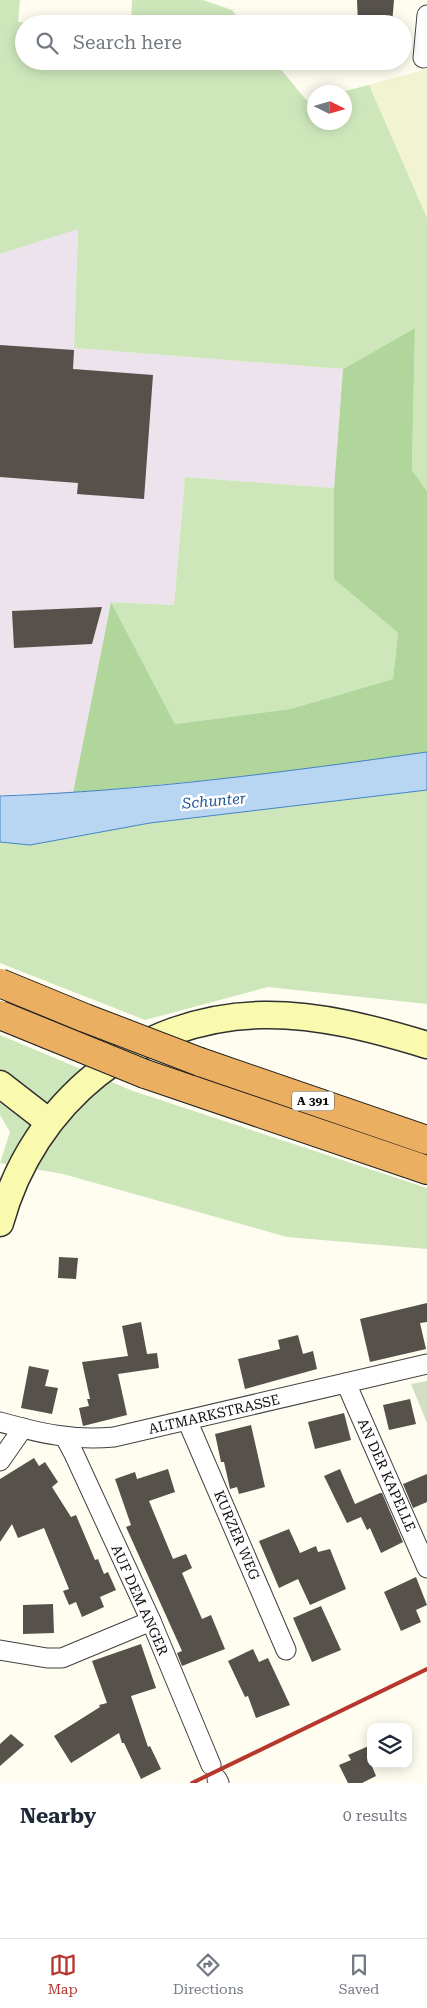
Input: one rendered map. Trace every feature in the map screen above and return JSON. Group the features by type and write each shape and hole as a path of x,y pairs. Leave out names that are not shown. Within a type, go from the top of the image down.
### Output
{"highway":[{"name":"A 391","path":"0,983 200,1062 427,1140"},
{"name":"A 391","path":"0,1015 145,1074 427,1170"}],"main road":[{"path":"0,1223 9,1194 22,1164 49,1122 80,1088 117,1060 160,1036 211,1021 263,1015 308,1018 356,1026 427,1045"},
{"path":"0,1084 49,1122"}],"street":[{"path":"423,58 427,15"},
{"name":"ALTMARKSTRASSE","path":"0,1422 65,1438 88,1440 114,1437 427,1364"},
{"name":"AN DER KAPELLE","path":"346,1382 427,1568"},
{"name":"KURZER WEG","path":"187,1420 286,1650"},
{"path":"0,1461 23,1428"},
{"name":"AUF DEM ANGER","path":"65,1438 150,1621 216,1776"},
{"path":"0,1650 47,1658 62,1658 150,1621"}],"shaded area":[{"path":"78,228 74,348 343,369 334,488 185,477 174,605 111,602 73,793 0,795 0,254"}],"green space":[{"path":"0,0 20,0 19,15 15,15 15,70 281,70 307,101 307,130 352,130 352,89 369,85 427,218 427,491 412,470 415,328 343,369 74,348 78,229 0,254"},
{"path":"132,0 203,0 232,10 236,15 131,15"},
{"path":"427,69 427,218 369,85"},
{"path":"415,328 412,470 427,491 427,752 273,774 73,793 111,602 175,724 290,709 393,679 398,633 334,579 334,488 343,369"},
{"path":"185,477 334,488 334,579 398,633 393,679 290,709 175,724 111,602 174,605"},
{"path":"427,790 427,1004 268,987 145,1020 0,963 0,842 30,845 150,823"},
{"path":"0,1035 133,1091 427,1188 427,1249 287,1237 63,1174 0,1163 10,1132 0,1115"},
{"path":"427,1381 427,1423 411,1384"}],"water":[{"name":"Schunter","path":"427,752 427,790 150,823 30,845 0,842 0,796 161,785"}],"building":[{"path":"357,0 394,0 393,15 358,15"},
{"path":"0,345 74,350 73,369 153,375 144,499 77,494 78,483 0,477"},
{"path":"102,607 92,644 14,648 12,611"},
{"path":"59,1257 78,1258 76,1279 58,1278"},
{"path":"427,1303 427,1322 420,1323 426,1349 370,1362 360,1319"},
{"path":"141,1322 147,1354 157,1353 159,1368 118,1374 127,1415 83,1426 79,1408 89,1406 87,1399 90,1399 82,1362 128,1356 122,1326"},
{"path":"298,1335 303,1354 313,1351 317,1369 245,1389 238,1359 280,1349 278,1340"},
{"path":"29,1366 49,1370 45,1386 58,1388 52,1414 21,1408"},
{"path":"410,1399 416,1424 389,1430 383,1405"},
{"path":"344,1413 351,1440 315,1449 308,1422"},
{"path":"251,1425 265,1487 239,1494 237,1487 230,1489 224,1462 221,1462 215,1434"},
{"path":"34,1458 39,1466 45,1462 58,1482 52,1487 71,1517 76,1515 95,1560 98,1559 104,1574 108,1572 116,1590 100,1597 104,1607 82,1617 76,1602 69,1605 63,1591 69,1589 44,1528 18,1538 12,1524 0,1542 0,1479"},
{"path":"168,1469 175,1492 149,1501 173,1559 186,1554 192,1568 182,1573 202,1619 211,1615 225,1649 182,1666 177,1653 182,1651 126,1527 131,1525 115,1479 135,1472 137,1479"},
{"path":"340,1469 355,1504 382,1493 403,1542 381,1553 370,1528 367,1530 361,1517 347,1523 324,1476"},
{"path":"427,1474 427,1502 413,1508 403,1484"},
{"path":"289,1529 300,1553 316,1546 318,1552 330,1549 346,1589 310,1605 298,1579 279,1588 259,1541"},
{"path":"416,1577 427,1605 416,1610 421,1622 401,1631 384,1592"},
{"path":"53,1604 54,1633 23,1634 23,1605"},
{"path":"321,1606 341,1650 312,1662 293,1618"},
{"path":"141,1644 156,1688 131,1696 148,1747 150,1746 161,1769 141,1779 124,1743 122,1743 119,1733 71,1763 54,1736 100,1707 99,1705 107,1703 92,1661"},
{"path":"253,1649 259,1662 268,1658 290,1705 256,1718 248,1696 245,1697 228,1661"},
{"path":"11,1734 24,1745 0,1766 0,1744"},
{"path":"367,1747 367,1768 373,1768 376,1776 362,1783 348,1783 339,1765 351,1760 348,1755"}],"railway":[{"path":"192,1783 427,1669"}]}
